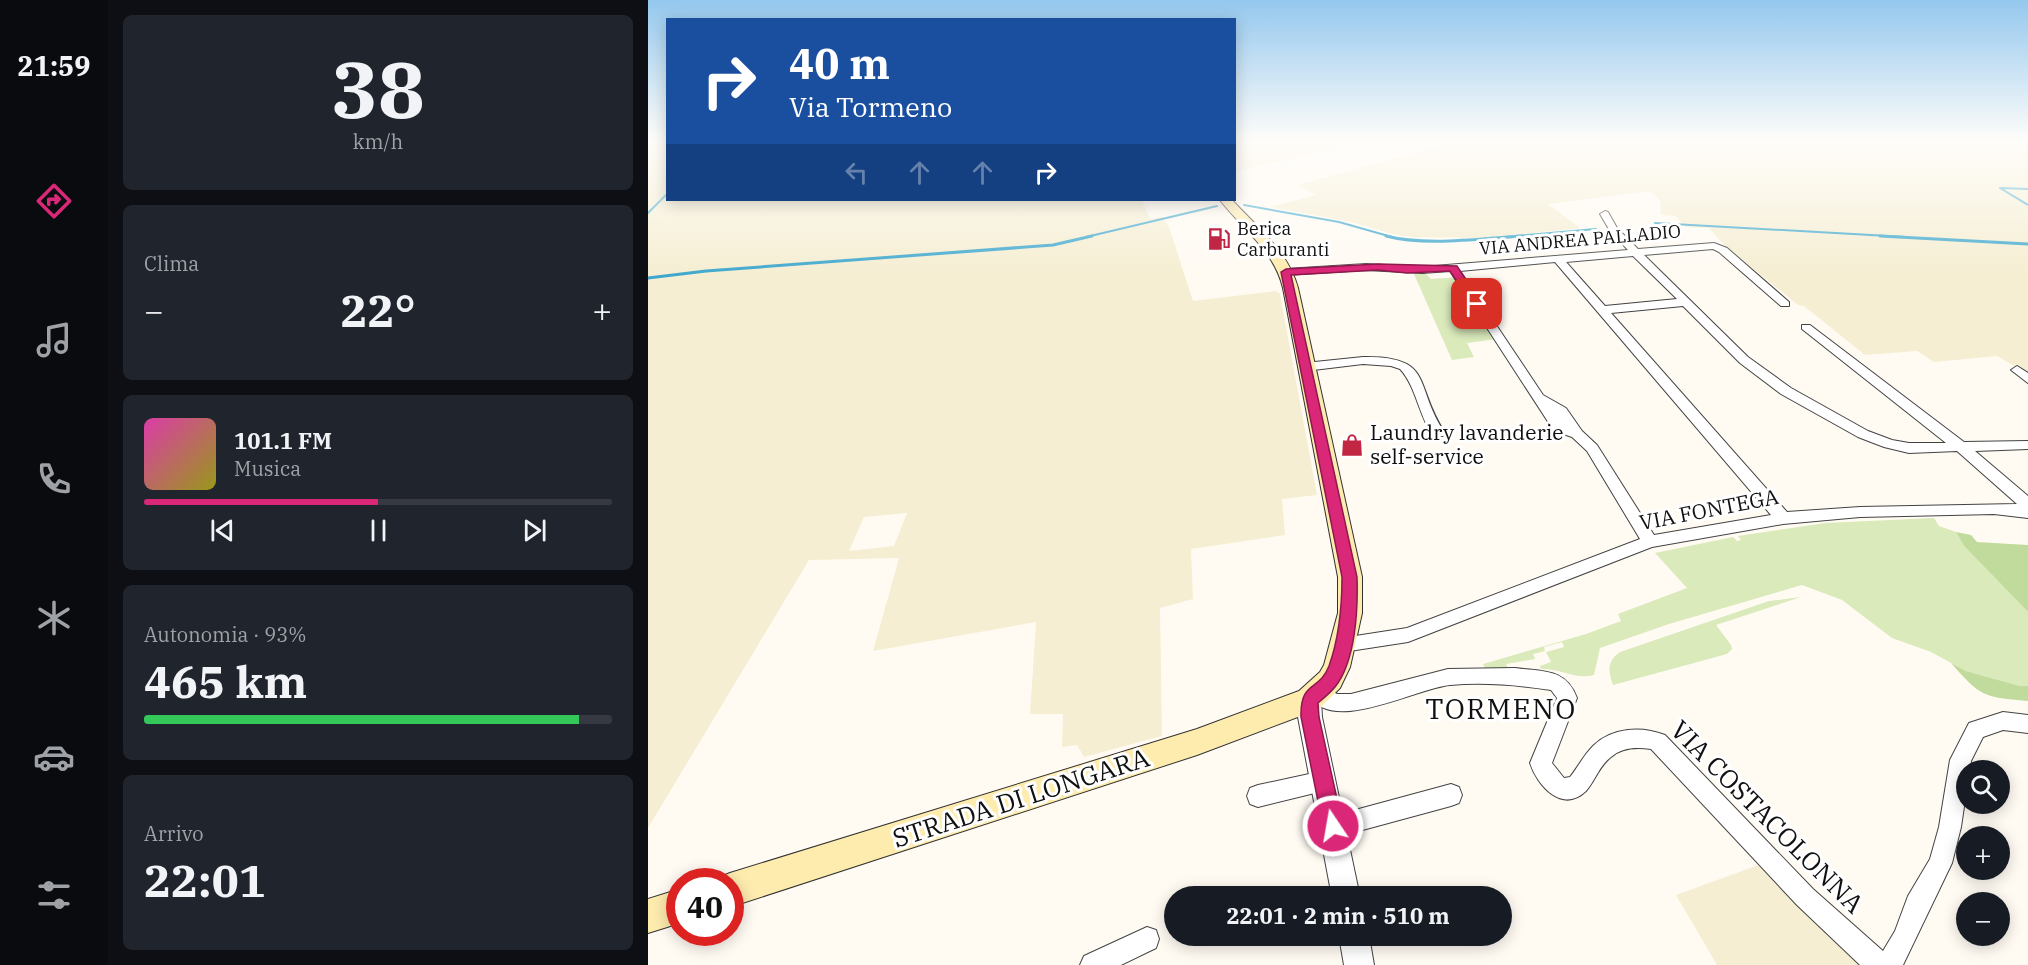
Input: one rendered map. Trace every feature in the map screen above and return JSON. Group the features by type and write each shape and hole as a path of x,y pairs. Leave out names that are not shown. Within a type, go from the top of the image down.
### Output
{"main road":[{"path":"1227,201 1259,234 1286,272 1350,577 1350,613 1343,644 1333,675 1314,697"},
{"name":"STRADA DI LONGARA","path":"744,886 1197,742 1314,697"},
{"path":"648,916 666,910"}],"street":[{"path":"1605,214 1613,229 1744,360 1794,396 1854,430 1876,440 1909,448 2028,446"},
{"name":"VIA ANDREA PALLADIO","path":"1286,272 1378,267 1414,270 1453,268 1719,247 1785,304"},
{"path":"1558,259 1783,518"},
{"path":"1453,268 1558,429 1577,434 1592,448 1650,542"},
{"path":"1604,310 1685,302"},
{"path":"1806,327 1959,446 2023,500 2026,508 2022,511"},
{"path":"1305,367 1382,360 1397,362 1407,367 1412,374 1428,421 1438,433"},
{"path":"2017,370 2028,379"},
{"name":"VIA FONTEGA","path":"1343,644 1408,635 1650,542 1783,518 1892,510 2022,511"},
{"name":"VIA COSTACOLONNA","path":"1314,697 1334,703 1351,703 1449,677 1515,676 1556,682 1564,689 1568,698 1541,763 1548,777 1557,785 1563,788 1576,785 1604,749 1620,742 1648,737 1658,742 1805,897 1880,965"},
{"path":"1314,697 1310,717 1344,886"},
{"path":"1889,965 1904,939 1917,904 1940,863 1950,827 1961,760 1976,730 2003,721 2028,724"},
{"path":"1258,796 1323,781"},
{"path":"1333,826 1451,795"},
{"path":"1093,965 1147,939"}],"shaded area":[{"path":"648,186 666,186 666,201 1142,201 1150,219 1162,217 1169,227 1193,301 1276,291 1280,294 1317,495 1282,499 1285,535 1191,549 1193,599 1160,608 1162,736 1084,757 1077,745 1062,747 1063,714 1030,714 1036,622 873,651 899,558 809,560 648,828","holes":["907,513 894,546 849,551 864,517"]},
{"path":"1300,186 2028,186 2028,374 1997,356 1934,362 1917,351 1865,355 1724,245 1709,228 1686,227 1675,216 1661,215 1660,200 1649,191 1548,204 1580,228 1485,238 1412,237 1351,222 1271,207 1316,195"},
{"path":"1764,863 1862,965 1717,965 1676,895"}],"green space":[{"path":"1425,273 1431,279 1459,277 1497,339 1467,343 1474,357 1452,360 1414,274"},
{"path":"1934,518 1939,526 1956,532 1964,546 2028,612 2028,686 2020,686 1966,671 1931,652 1892,638 1842,600 1802,585 1669,624 1600,648 1594,675 1581,676 1541,669 1540,666 1551,662 1546,652 1564,647 1562,642 1544,647 1545,651 1533,654 1535,659 1506,664 1510,671 1486,670 1483,664 1586,634 1621,621 1618,614 1687,588 1655,553 1733,537 1737,541 1741,540 1738,536 1825,523"},
{"path":"1956,532 1971,535 1977,542 2028,545 2028,612 1964,546"},
{"path":"1801,597 1716,625 1731,645 1732,649 1727,654 1613,685 1610,667 1613,659 1620,652 1769,601"},
{"path":"1951,663 1966,671 2020,686 2028,686 2028,701 2001,698 1984,693 1969,683"}],"waterway":[{"path":"2028,189 2000,188 2028,205"},
{"path":"648,213 666,195"},
{"path":"1244,205 1339,222 1392,237"},
{"path":"1086,237 1217,206"},
{"path":"1655,223 1906,237"},
{"path":"1504,237 1596,229"},
{"path":"648,278 706,271 1053,245 1092,236"},
{"path":"1386,236 1417,241 1521,236"},
{"path":"1880,236 2028,244"}],"place":[{"name":"Berica Carburanti","path":"1219,239"},
{"name":"Laundry lavanderie self-service","path":"1352,445"}],"district":[{"name":"TORMENO","path":"1501,709"}],"route":[{"path":"1333,826 1310,717 1309,700 1330,680 1337,667 1350,613 1350,577 1286,272 1378,267 1407,270 1453,268 1477,304"}]}
